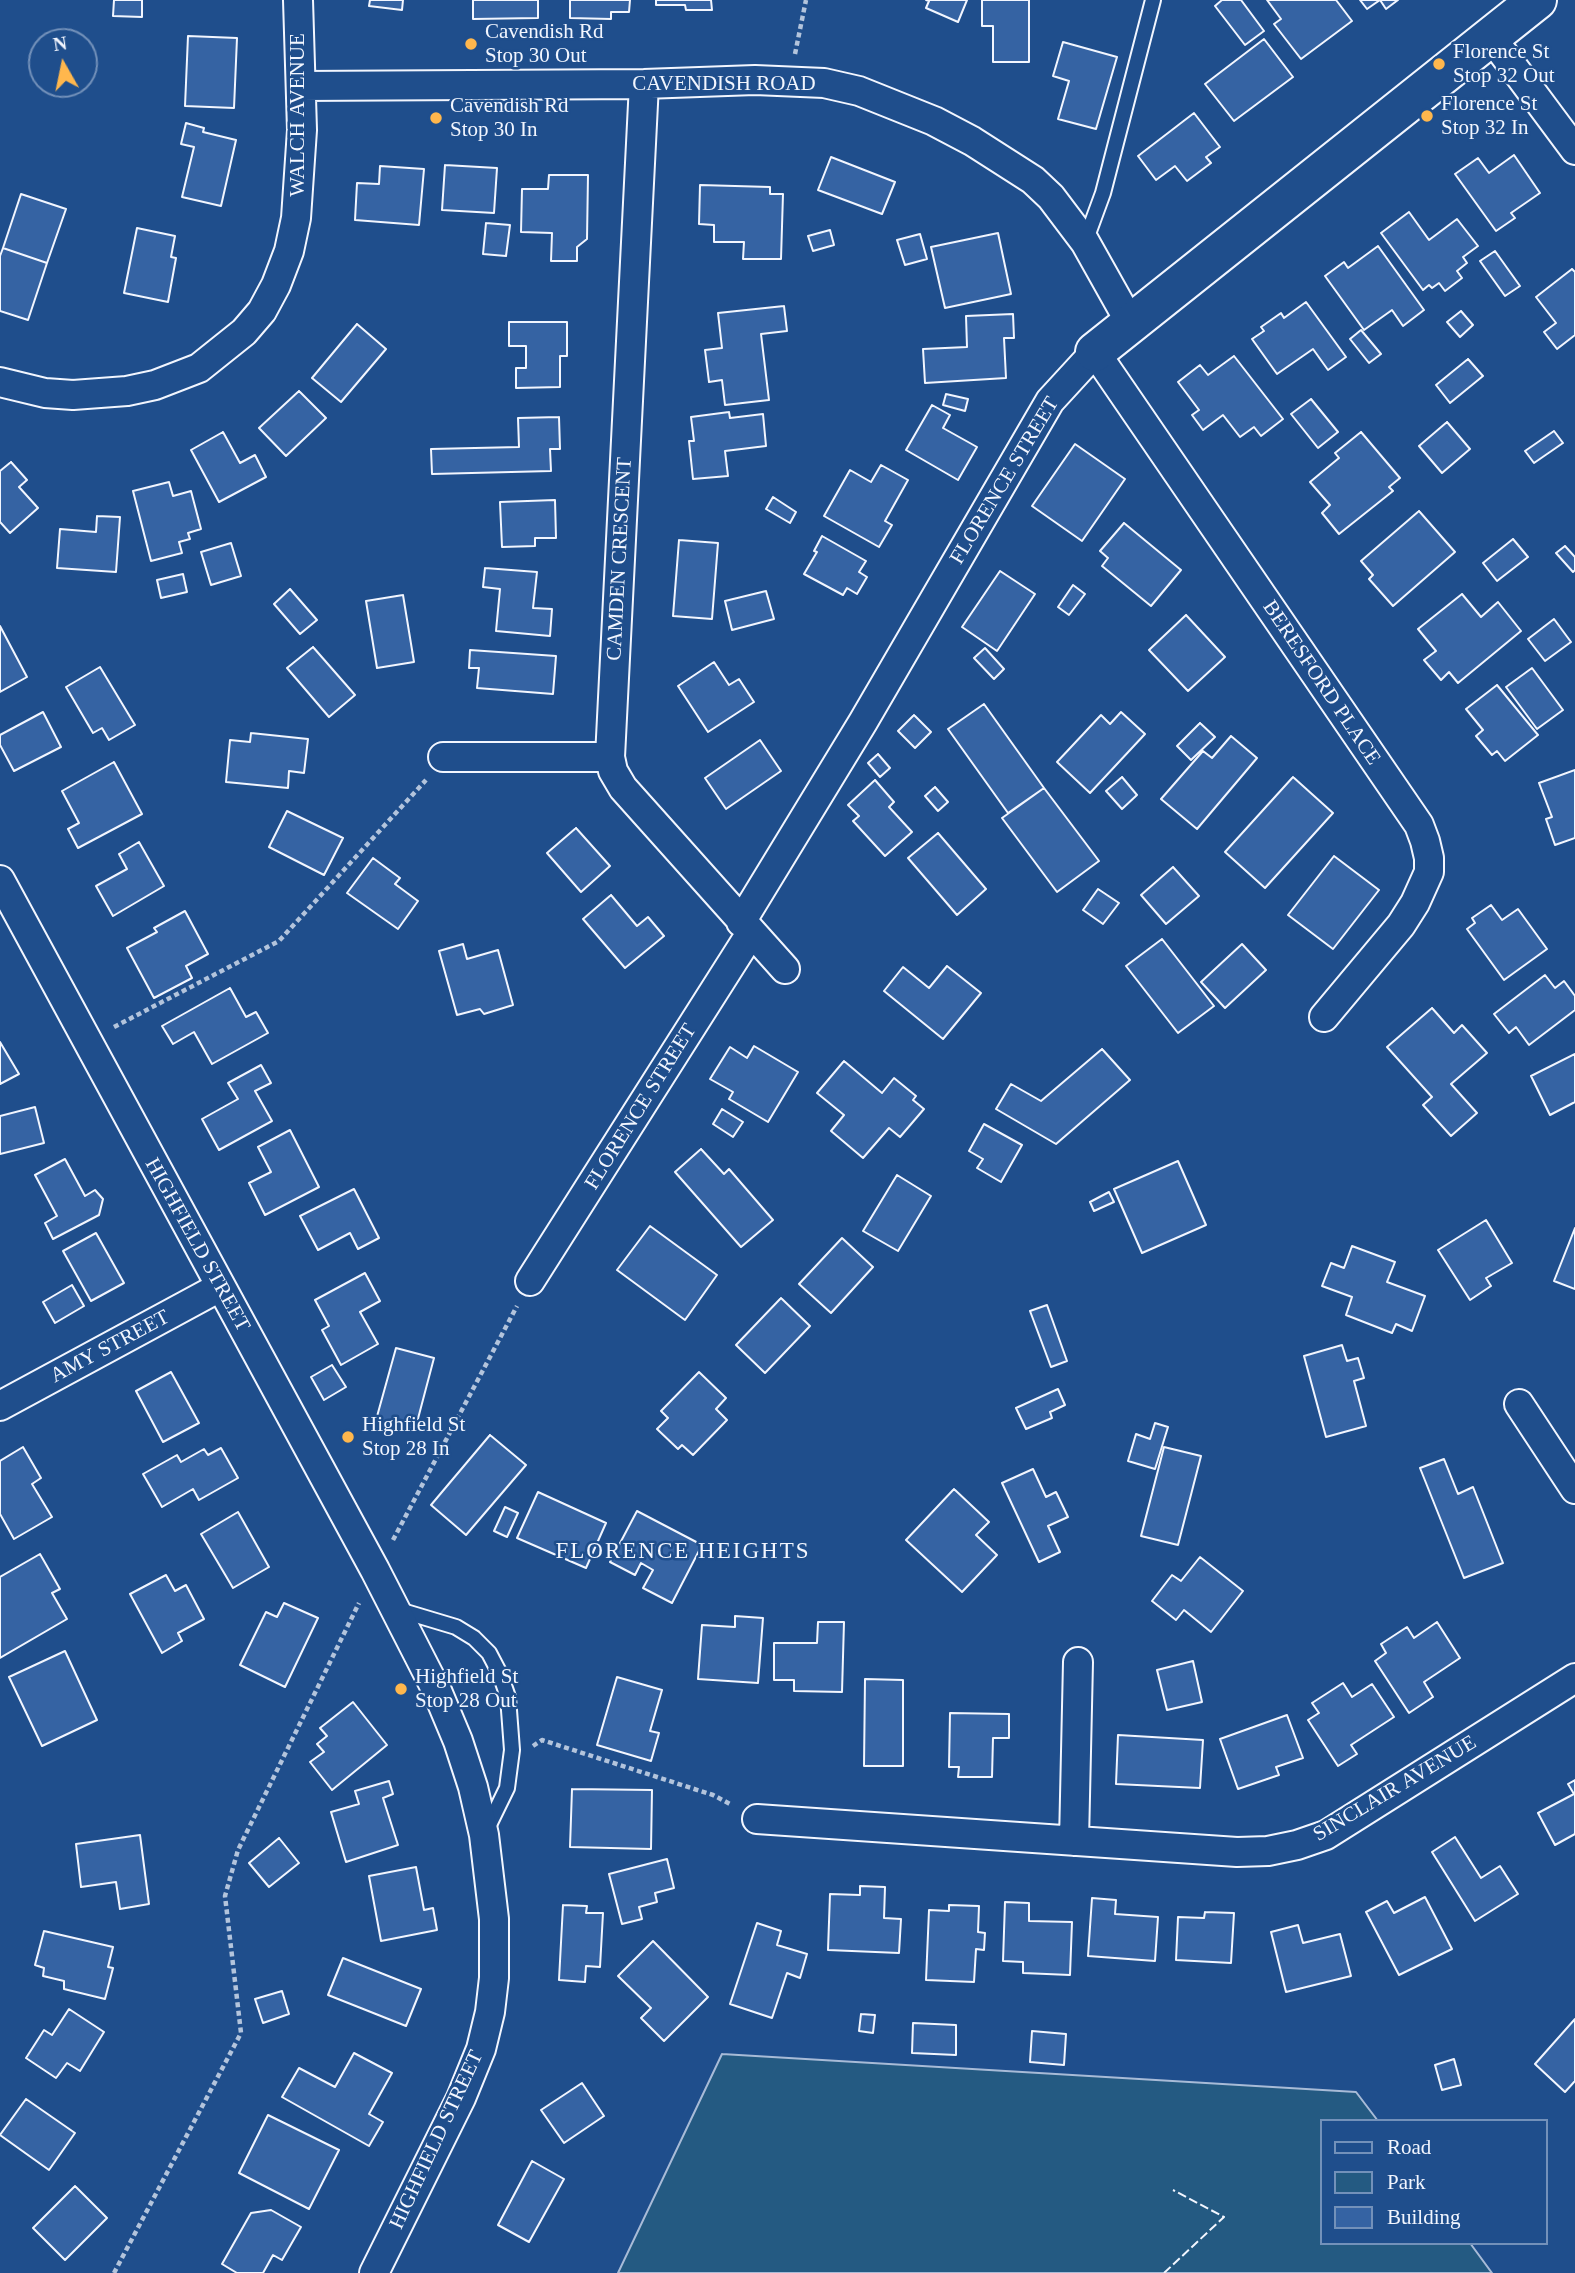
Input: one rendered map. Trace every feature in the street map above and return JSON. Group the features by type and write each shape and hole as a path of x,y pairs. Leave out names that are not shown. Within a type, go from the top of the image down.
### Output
{"street":[{"name":"WALCH AVENUE","path":"0,382 45,393 73,395 127,391 155,385 199,368 244,332 262,311 276,285 296,218 300,181 299,0"},
{"name":"FLORENCE STREET","path":"530,1280 746,928 1050,401 1095,352 1537,0"},
{"path":"1491,37 1575,150"},
{"name":"CAVENDISH ROAD","path":"301,86 644,84 789,80 824,83 859,91 933,121 972,141 1033,180 1051,197 1085,242 1131,324"},
{"name":"CAMDEN CRESCENT","path":"644,84 610,757 613,771 623,788 785,969"},
{"name":"BERESFORD PLACE","path":"1095,352 1419,825 1425,841 1429,872 1415,903 1401,925 1324,1017"},
{"path":"443,757 610,757"},
{"name":"HIGHFIELD STREET","path":"0,880 375,1570 437,1691 458,1741 473,1787 484,1835 494,1919 494,1978 487,2024 481,2049 461,2098 374,2273"},
{"name":"AMY STREET","path":"0,1406 220,1287"},
{"path":"1519,1404 1575,1489"},
{"path":"1074,1841 1077,1662"},
{"name":"SINCLAIR AVENUE","path":"757,1819 1237,1852 1268,1851 1326,1835 1575,1678"}],"lane":[{"path":"1085,242 1103,193 1153,0"},
{"path":"394,1609 456,1627 474,1638 489,1653 500,1674 509,1708 512,1750 507,1788 484,1835"}],"path":[{"path":"789,80 806,0"},
{"path":"86,1041 279,941 421,786 443,757"},
{"path":"114,2273 241,2033 225,1896 238,1850 375,1570 530,1280"},
{"path":"561,1745 713,1795 757,1819"}],"green space":[{"path":"722,2054 1356,2092 1376,2119 1320,2119 1320,2245 1471,2245 1492,2273 618,2273"}],"building":[{"path":"114,0 142,0 142,17 113,16"},
{"path":"370,0 403,0 402,10 369,6"},
{"path":"473,0 538,0 538,18 473,19"},
{"path":"570,0 630,0 629,12 611,12 611,19 570,18"},
{"path":"656,0 711,0 712,10 686,10 685,5 656,5"},
{"path":"926,0 967,0 958,22 926,8 929,1"},
{"path":"982,0 1029,0 1029,62 993,62 993,26 982,26"},
{"path":"1222,0 1241,0 1264,31 1245,45 1215,6"},
{"path":"1267,0 1336,0 1352,21 1301,59 1274,24 1281,19"},
{"path":"1360,0 1380,0 1367,9"},
{"path":"1380,0 1398,0 1386,9"},
{"path":"188,36 237,38 234,108 185,106"},
{"path":"1264,39 1293,77 1234,121 1205,84"},
{"path":"1063,42 1117,57 1096,129 1058,119 1069,81 1053,76"},
{"path":"1194,113 1220,147 1206,157 1211,163 1187,181 1175,166 1156,180 1138,156"},
{"path":"186,123 204,128 203,132 236,140 221,206 182,197 194,147 181,144"},
{"path":"1514,155 1540,193 1511,213 1515,218 1496,231 1455,174 1478,158 1489,173"},
{"path":"831,157 895,182 882,214 818,190"},
{"path":"445,165 497,168 494,213 442,210"},
{"path":"380,166 424,169 419,225 355,220 357,183 379,184"},
{"path":"549,175 588,175 587,239 577,247 577,261 551,261 552,233 521,232 522,189 548,189"},
{"path":"700,185 770,187 770,194 783,194 781,259 743,259 744,242 714,242 714,225 699,224"},
{"path":"21,194 66,209 47,263 3,248"},
{"path":"1409,212 1429,240 1457,219 1478,246 1463,257 1467,263 1457,271 1462,278 1445,291 1439,283 1432,288 1429,285 1423,290 1381,233"},
{"path":"486,223 510,225 506,256 483,254"},
{"path":"137,228 175,236 171,257 176,258 168,302 124,293"},
{"path":"830,230 834,245 813,251 808,236"},
{"path":"998,233 1011,294 945,308 931,247"},
{"path":"920,234 927,259 905,265 897,240"},
{"path":"1378,246 1424,310 1403,326 1392,310 1364,330 1325,276 1344,262 1348,268"},
{"path":"3,248 47,263 28,320 0,311 0,256"},
{"path":"1495,251 1520,286 1505,296 1480,261"},
{"path":"1572,269 1575,272 1575,335 1557,349 1544,332 1556,323 1536,297"},
{"path":"1306,302 1346,357 1328,370 1313,349 1277,374 1252,339 1264,331 1261,327 1281,313 1284,318"},
{"path":"784,306 787,331 761,334 769,400 725,405 722,380 709,382 705,350 722,348 718,313"},
{"path":"1461,311 1473,325 1460,337 1447,322"},
{"path":"1013,314 1014,338 1004,338 1006,378 925,383 923,349 967,347 966,316"},
{"path":"509,322 567,322 567,356 560,356 560,387 516,388 516,368 526,368 526,346 509,346"},
{"path":"357,324 386,349 341,402 312,378"},
{"path":"1361,330 1381,354 1369,363 1350,339"},
{"path":"1234,356 1283,419 1261,436 1254,427 1240,437 1223,415 1203,430 1192,415 1199,410 1178,382 1200,365 1208,375"},
{"path":"1468,359 1483,376 1450,403 1436,385"},
{"path":"299,391 326,418 286,456 259,428"},
{"path":"946,394 968,399 965,411 943,405"},
{"path":"1311,399 1338,432 1318,448 1291,414"},
{"path":"932,405 950,415 943,428 977,447 958,480 906,450"},
{"path":"729,412 730,418 763,414 766,446 725,451 728,476 693,479 689,441 694,441 691,417"},
{"path":"559,417 560,449 550,449 551,471 432,474 431,449 519,447 518,418"},
{"path":"1447,422 1470,449 1442,473 1419,446"},
{"path":"1554,431 1563,443 1534,463 1525,451"},
{"path":"223,432 240,463 255,455 266,477 219,502 191,450"},
{"path":"1361,432 1400,478 1389,487 1393,491 1339,534 1322,513 1330,505 1310,482 1339,458 1335,453"},
{"path":"1075,444 1125,479 1082,541 1032,506"},
{"path":"11,462 27,480 19,487 38,508 10,533 0,522 0,471"},
{"path":"881,465 908,480 885,521 892,525 879,547 824,516 850,470 871,482"},
{"path":"169,482 173,496 191,491 201,529 188,533 190,539 179,542 182,553 151,561 133,491"},
{"path":"773,497 796,512 790,523 766,509"},
{"path":"555,500 556,538 535,538 535,546 502,547 500,502"},
{"path":"1419,511 1455,552 1393,606 1369,579 1373,575 1361,561"},
{"path":"97,516 120,517 116,572 57,568 60,529 96,532"},
{"path":"1124,523 1181,570 1151,606 1102,566 1108,558 1100,551"},
{"path":"822,536 866,561 859,572 867,577 857,594 847,588 843,595 804,574 817,552 814,551"},
{"path":"1513,539 1528,557 1497,581 1483,563"},
{"path":"679,540 718,543 712,619 673,616"},
{"path":"231,543 241,576 211,585 201,552"},
{"path":"1565,546 1575,557 1573,572 1556,553"},
{"path":"485,568 537,572 533,608 552,609 550,636 496,631 500,589 483,587"},
{"path":"1000,571 1035,594 997,651 962,627"},
{"path":"183,574 187,592 161,598 157,580"},
{"path":"1073,585 1085,594 1069,615 1058,607"},
{"path":"290,589 317,620 300,634 274,604"},
{"path":"766,591 774,619 732,630 725,601"},
{"path":"1462,594 1481,617 1498,602 1521,631 1458,683 1449,672 1441,680 1424,660 1436,651 1418,629"},
{"path":"403,595 414,662 377,668 366,601"},
{"path":"1186,615 1225,657 1188,691 1149,650"},
{"path":"1554,619 1571,642 1545,661 1528,639"},
{"path":"0,626 27,677 0,692"},
{"path":"313,647 355,695 329,717 287,668"},
{"path":"985,648 1004,669 994,679 974,658"},
{"path":"470,650 556,656 553,694 477,688 479,668 469,668"},
{"path":"714,662 729,685 739,679 754,702 708,732 678,686"},
{"path":"100,667 135,725 109,740 102,728 93,733 66,687"},
{"path":"1532,668 1563,710 1537,729 1506,687"},
{"path":"1497,685 1538,735 1505,761 1497,751 1492,755 1476,736 1483,730 1466,709"},
{"path":"984,704 1044,788 1008,813 948,729"},
{"path":"43,712 61,747 14,771 0,745 0,735"},
{"path":"1121,712 1145,734 1090,793 1057,762 1101,715 1110,724"},
{"path":"914,715 931,732 915,748 898,731"},
{"path":"1200,723 1215,737 1191,760 1177,746"},
{"path":"251,733 308,739 304,773 289,771 288,788 226,782 230,740 250,742"},
{"path":"1231,736 1257,758 1197,829 1161,799 1203,751 1212,758"},
{"path":"760,740 781,771 726,809 705,778"},
{"path":"878,754 890,768 880,777 868,763"},
{"path":"114,762 142,814 78,848 68,829 79,823 62,791"},
{"path":"1575,770 1575,838 1555,845 1546,819 1552,817 1539,783"},
{"path":"1122,777 1137,795 1122,809 1106,791"},
{"path":"1293,777 1333,813 1265,888 1225,852"},
{"path":"875,780 894,802 889,807 912,832 885,856 853,821 859,816 848,805"},
{"path":"935,787 948,802 938,811 925,796"},
{"path":"1044,788 1099,861 1057,892 1002,818"},
{"path":"287,811 343,838 324,875 269,847"},
{"path":"576,828 610,866 581,892 547,853"},
{"path":"938,833 986,889 957,915 908,858"},
{"path":"139,842 164,886 113,916 96,886 127,869 119,854"},
{"path":"1334,856 1379,890 1333,949 1288,915"},
{"path":"373,858 400,878 395,884 418,901 398,929 347,893"},
{"path":"1173,867 1199,896 1166,924 1141,895"},
{"path":"1098,889 1119,903 1103,924 1083,910"},
{"path":"611,895 637,926 648,917 664,936 625,968 583,919"},
{"path":"1491,905 1502,920 1518,909 1547,949 1504,980 1467,929 1475,923 1472,918"},
{"path":"185,911 208,954 186,966 192,978 154,998 127,948 157,932 154,928"},
{"path":"1162,939 1214,1006 1178,1033 1126,966"},
{"path":"463,944 467,959 498,950 513,1005 484,1014 480,1009 457,1015 439,951"},
{"path":"1242,944 1266,970 1225,1008 1201,982"},
{"path":"947,966 981,993 943,1039 884,991 903,967 929,988"},
{"path":"1545,975 1555,988 1564,981 1575,996 1575,1010 1529,1045 1516,1027 1509,1033 1494,1014"},
{"path":"230,988 246,1017 256,1012 268,1033 212,1064 194,1032 173,1044 162,1026"},
{"path":"1432,1008 1454,1033 1462,1025 1487,1053 1451,1084 1477,1113 1451,1136 1423,1105 1432,1097 1387,1047"},
{"path":"0,1042 19,1074 0,1084"},
{"path":"754,1046 798,1072 768,1122 729,1099 733,1092 710,1079 730,1047 747,1058"},
{"path":"1102,1049 1130,1080 1056,1144 996,1109 1011,1084 1041,1101"},
{"path":"1575,1054 1575,1102 1550,1115 1531,1076"},
{"path":"844,1061 882,1093 894,1078 916,1096 913,1100 924,1109 900,1137 889,1128 863,1158 831,1131 844,1115 817,1093"},
{"path":"261,1065 271,1083 255,1091 272,1121 219,1150 202,1119 238,1099 228,1083"},
{"path":"35,1107 44,1143 0,1154 0,1116"},
{"path":"722,1109 743,1122 733,1137 713,1124"},
{"path":"984,1124 1022,1145 1001,1182 977,1168 983,1159 969,1151"},
{"path":"290,1130 319,1187 265,1215 249,1183 271,1172 258,1147"},
{"path":"701,1149 724,1174 729,1169 773,1220 741,1247 675,1172"},
{"path":"65,1159 85,1196 95,1190 103,1199 99,1215 53,1239 45,1223 57,1216 35,1175"},
{"path":"1178,1161 1206,1225 1142,1253 1114,1189"},
{"path":"897,1175 931,1196 898,1251 863,1231"},
{"path":"354,1189 379,1238 358,1249 350,1233 318,1250 300,1216"},
{"path":"1109,1192 1114,1202 1094,1211 1090,1202"},
{"path":"1486,1220 1512,1263 1486,1278 1491,1286 1470,1300 1438,1250"},
{"path":"650,1226 717,1275 685,1320 617,1270"},
{"path":"1575,1228 1575,1289 1554,1281"},
{"path":"96,1233 124,1283 91,1301 63,1251"},
{"path":"842,1238 873,1267 831,1313 799,1284"},
{"path":"1352,1246 1395,1262 1387,1282 1425,1296 1412,1331 1396,1324 1392,1333 1346,1315 1352,1297 1322,1286 1331,1263 1344,1268"},
{"path":"365,1273 380,1301 360,1312 378,1344 341,1365 322,1330 329,1326 315,1300"},
{"path":"72,1285 84,1306 55,1323 43,1302"},
{"path":"781,1298 810,1326 765,1373 736,1345"},
{"path":"1047,1305 1067,1361 1051,1367 1030,1311"},
{"path":"1342,1345 1347,1361 1358,1358 1364,1378 1354,1381 1366,1426 1326,1437 1304,1356"},
{"path":"396,1348 434,1358 415,1430 376,1420"},
{"path":"332,1365 346,1387 324,1400 311,1377"},
{"path":"171,1372 199,1423 163,1442 136,1391"},
{"path":"699,1372 726,1398 716,1409 727,1420 693,1455 682,1445 678,1449 657,1429 668,1418 661,1411"},
{"path":"1058,1389 1065,1405 1050,1412 1052,1418 1026,1429 1016,1408"},
{"path":"1155,1423 1168,1427 1155,1469 1128,1461 1136,1434 1150,1439"},
{"path":"490,1435 526,1465 466,1535 431,1505"},
{"path":"23,1447 41,1478 32,1484 52,1517 14,1539 0,1514 0,1461"},
{"path":"1164,1447 1201,1456 1178,1545 1141,1536"},
{"path":"221,1448 238,1478 199,1500 193,1489 162,1507 143,1474 177,1455 181,1462 204,1449 208,1455"},
{"path":"1444,1459 1458,1494 1473,1487 1503,1563 1464,1578 1420,1468"},
{"path":"1033,1469 1046,1497 1056,1492 1068,1517 1048,1526 1060,1552 1039,1562 1002,1483"},
{"path":"954,1489 989,1522 976,1535 997,1555 962,1592 906,1540"},
{"path":"538,1492 606,1523 586,1568 517,1538"},
{"path":"505,1507 518,1513 507,1537 494,1531"},
{"path":"637,1511 702,1545 672,1603 643,1588 653,1570 641,1563 635,1575 610,1562"},
{"path":"238,1512 269,1567 233,1588 201,1534"},
{"path":"40,1554 60,1589 52,1593 67,1619 0,1658 0,1577"},
{"path":"1200,1557 1243,1591 1211,1632 1184,1610 1176,1620 1152,1601 1172,1575 1181,1581"},
{"path":"166,1575 175,1591 186,1585 204,1619 178,1633 182,1641 162,1653 130,1594"},
{"path":"284,1603 318,1618 285,1687 240,1665 266,1612 277,1617"},
{"path":"735,1616 763,1618 758,1683 698,1679 702,1625 735,1627"},
{"path":"818,1622 844,1622 842,1692 794,1691 794,1680 774,1680 774,1643 817,1643"},
{"path":"1437,1622 1460,1658 1424,1682 1433,1697 1409,1713 1375,1661 1386,1653 1381,1644 1407,1627 1414,1638"},
{"path":"65,1651 97,1720 42,1746 9,1677"},
{"path":"1193,1661 1202,1702 1167,1710 1157,1670"},
{"path":"617,1677 662,1690 650,1731 659,1733 651,1761 597,1745"},
{"path":"865,1679 903,1680 903,1766 864,1766"},
{"path":"1343,1683 1352,1697 1372,1684 1394,1717 1351,1745 1357,1754 1338,1766 1308,1720 1319,1713 1312,1703"},
{"path":"353,1702 387,1745 332,1790 310,1762 324,1752 317,1744 327,1736 320,1728"},
{"path":"950,1713 1009,1714 1009,1738 993,1738 992,1777 958,1777 959,1767 949,1767"},
{"path":"1287,1715 1303,1758 1276,1767 1279,1775 1238,1789 1220,1739"},
{"path":"1118,1735 1203,1740 1200,1788 1116,1784"},
{"path":"1575,1780 1575,1834 1555,1845 1538,1813 1574,1794 1568,1784"},
{"path":"389,1781 393,1794 383,1798 398,1845 346,1862 331,1812 359,1804 355,1791"},
{"path":"572,1789 652,1790 651,1849 570,1847"},
{"path":"140,1835 149,1904 120,1909 116,1882 81,1887 76,1844"},
{"path":"1455,1837 1481,1878 1500,1866 1518,1894 1475,1921 1432,1852"},
{"path":"279,1838 299,1863 269,1887 249,1863"},
{"path":"667,1859 674,1888 655,1893 657,1902 639,1907 642,1919 622,1924 609,1874"},
{"path":"416,1867 424,1910 433,1908 437,1930 381,1941 369,1876"},
{"path":"860,1886 885,1887 884,1918 901,1919 899,1953 828,1950 830,1894 860,1895"},
{"path":"1425,1897 1452,1949 1399,1975 1366,1912 1387,1901 1394,1913"},
{"path":"1092,1898 1116,1900 1115,1914 1158,1917 1155,1961 1088,1956"},
{"path":"1005,1902 1029,1903 1029,1921 1072,1922 1070,1975 1023,1973 1023,1962 1003,1961"},
{"path":"563,1905 587,1906 586,1913 603,1913 600,1967 586,1966 585,1982 559,1980"},
{"path":"949,1905 979,1906 978,1932 985,1933 984,1950 976,1949 974,1982 926,1980 929,1910 949,1911"},
{"path":"1205,1912 1234,1913 1231,1963 1176,1960 1178,1917 1204,1918"},
{"path":"757,1923 781,1931 777,1945 807,1954 800,1978 787,1973 772,2018 730,2004"},
{"path":"1298,1925 1303,1943 1340,1934 1351,1976 1286,1992 1271,1932"},
{"path":"44,1931 113,1947 108,1967 113,1968 105,1999 64,1989 64,1981 43,1976 44,1968 35,1965"},
{"path":"653,1941 708,1997 664,2041 641,2018 651,2008 618,1976"},
{"path":"343,1958 421,1989 406,2026 328,1995"},
{"path":"282,1991 289,2014 263,2023 255,1999"},
{"path":"69,2009 104,2032 80,2071 67,2063 56,2078 26,2058 44,2030 52,2035"},
{"path":"861,2014 875,2015 873,2033 859,2031"},
{"path":"1575,2019 1575,2081 1565,2092 1535,2064"},
{"path":"913,2023 956,2025 956,2055 912,2053"},
{"path":"1032,2031 1066,2034 1064,2065 1030,2062"},
{"path":"354,2053 392,2073 369,2114 383,2122 369,2146 282,2097 299,2068 335,2087"},
{"path":"1454,2059 1461,2085 1442,2090 1435,2065"},
{"path":"582,2083 604,2116 564,2143 541,2110"},
{"path":"26,2099 75,2133 49,2170 0,2135"},
{"path":"268,2115 339,2150 309,2209 239,2173"},
{"path":"532,2161 564,2179 529,2242 498,2225"},
{"path":"75,2186 107,2218 65,2260 33,2228"},
{"path":"271,2210 301,2227 282,2260 273,2255 263,2273 237,2273 222,2264 251,2213"}],"fence":[{"path":"1164,2273 1224,2217 1173,2190"}],"place":[{"name":"Cavendish Rd Stop 30 Out","path":"471,44"},
{"name":"Florence St Stop 32 Out","path":"1439,64"},
{"name":"Florence St Stop 32 In","path":"1427,116"},
{"name":"Cavendish Rd Stop 30 In","path":"436,118"},
{"name":"Highfield St Stop 28 In","path":"348,1437"},
{"name":"Highfield St Stop 28 Out","path":"401,1689"}],"district":[{"name":"FLORENCE HEIGHTS","path":"683,1552"}]}
